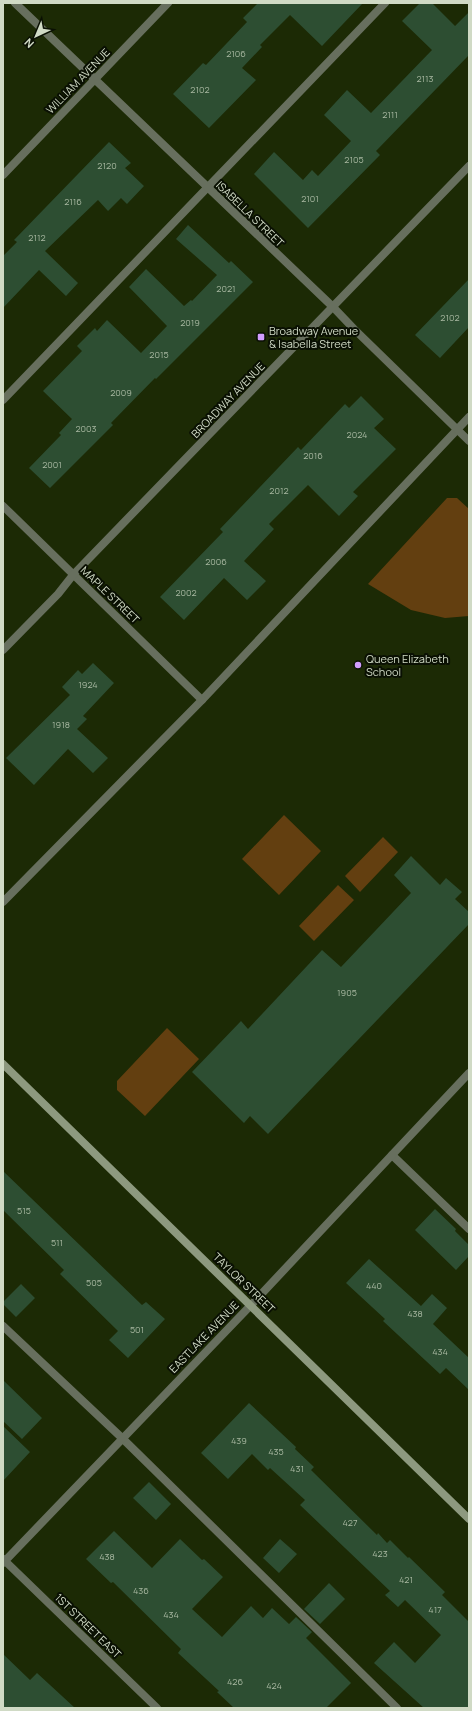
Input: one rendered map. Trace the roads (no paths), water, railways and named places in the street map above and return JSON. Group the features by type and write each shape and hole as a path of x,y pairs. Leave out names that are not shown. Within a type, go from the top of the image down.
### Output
{"main road":[{"name":"TAYLOR STREET","path":"3,1064 469,1519"}],"street":[{"name":"ISABELLA STREET","path":"15,3 333,307 469,441"},
{"name":"WILLIAM AVENUE","path":"3,175 168,3"},
{"path":"3,400 385,3"},
{"name":"BROADWAY AVENUE","path":"3,650 58,594 73,575 469,166"},
{"path":"3,902 202,700 469,417"},
{"name":"MAPLE STREET","path":"3,506 202,700"},
{"name":"EASTLAKE AVENUE","path":"4,1561 251,1305 469,1073"},
{"path":"392,1155 469,1229"},
{"path":"3,1326 122,1438 397,1708"},
{"name":"1ST STREET EAST","path":"4,1561 157,1708"}],"place":[{"name":"Broadway Avenue & Isabella Street","path":"261,337"},
{"name":"Queen Elizabeth School","path":"358,665"}]}
